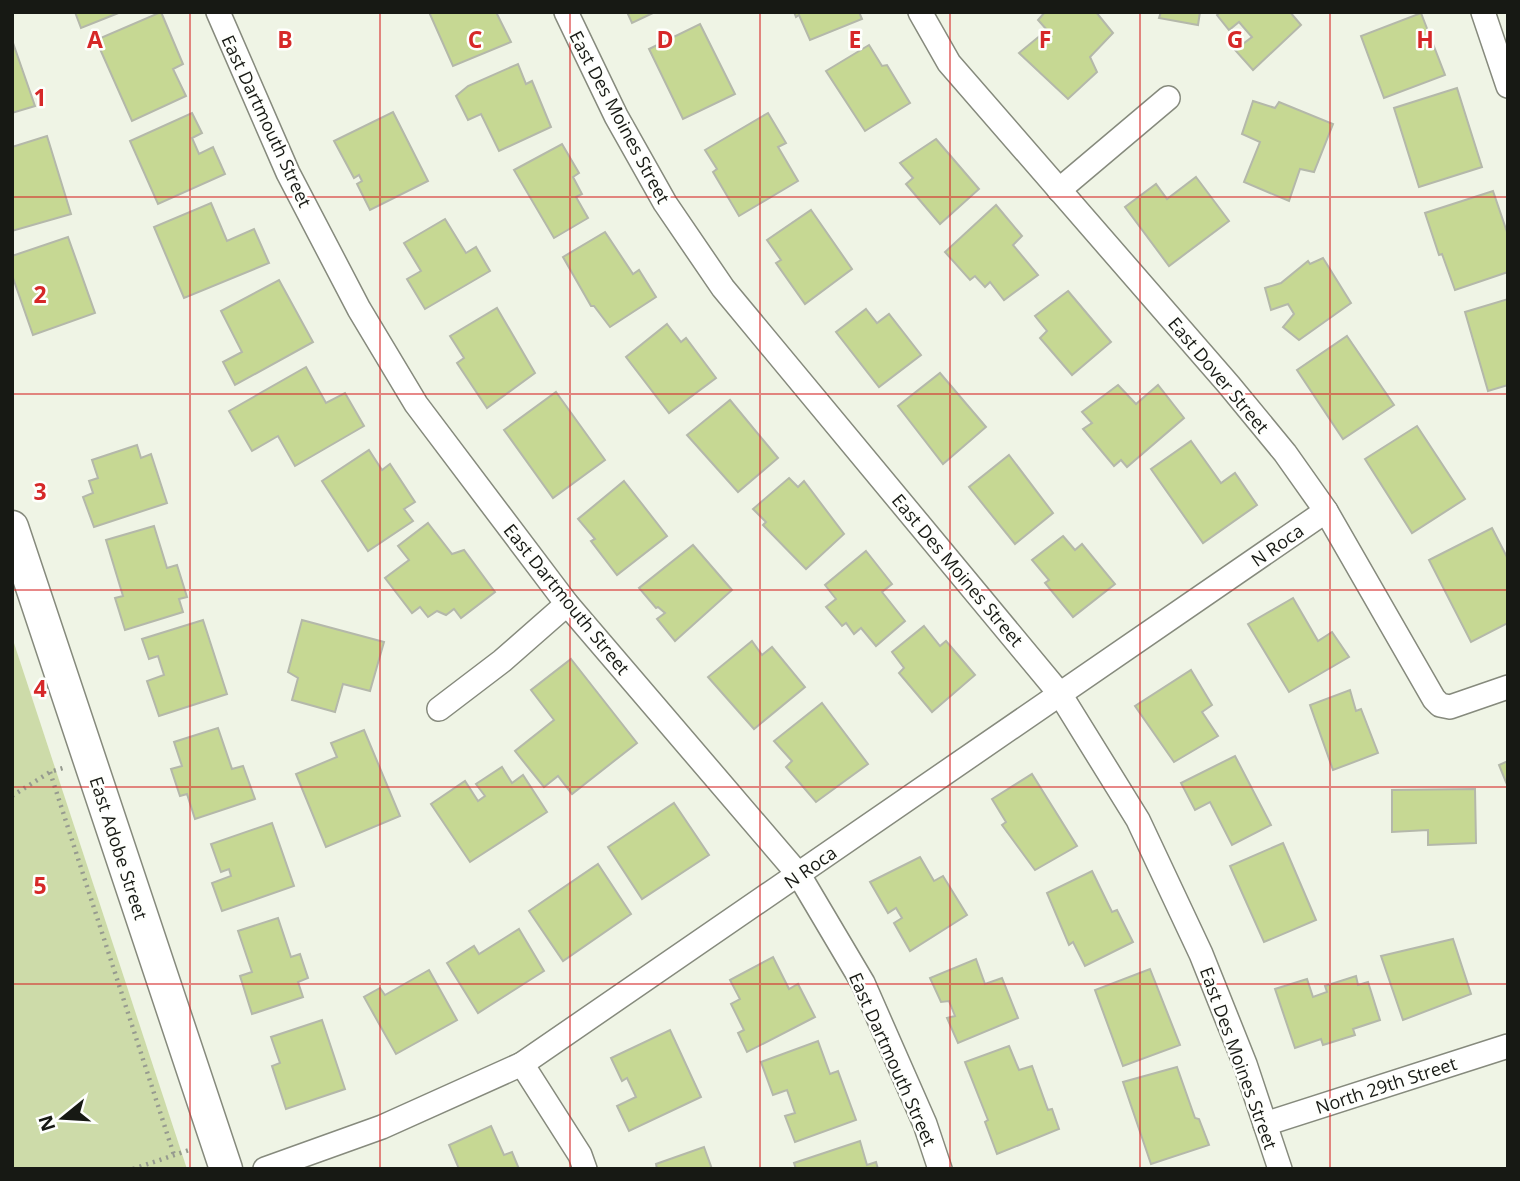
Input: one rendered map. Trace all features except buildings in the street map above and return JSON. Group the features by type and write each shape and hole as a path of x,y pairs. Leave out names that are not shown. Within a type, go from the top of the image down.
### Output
{"street":[{"name":"East Dartmouth Street","path":"218,12 288,173 359,309 416,404 567,604 799,875 863,983 925,1124 940,1169"},
{"name":"East Des Moines Street","path":"566,12 616,116 665,203 723,288 1060,694 1138,820 1201,954 1280,1169"},
{"name":"East Dover Street","path":"920,12 949,64 1229,385 1326,511 1434,699 1440,705 1450,707 1508,687"},
{"path":"1483,12 1508,86"},
{"path":"1059,190 1168,98"},
{"name":"N Roca","path":"265,1169 382,1127 522,1063 1326,511"},
{"name":"East Adobe Street","path":"12,527 221,1154"},
{"path":"439,709 502,661 567,604"},
{"name":"North 29th Street","path":"1265,1124 1508,1046"},
{"path":"522,1063 580,1155 585,1169"}],"path":[{"path":"12,796 50,772 90,760"},
{"path":"50,772 174,1154"},
{"path":"133,1169 174,1154 221,1154"}],"green space":[{"path":"12,637 187,1169 12,1169"}]}
